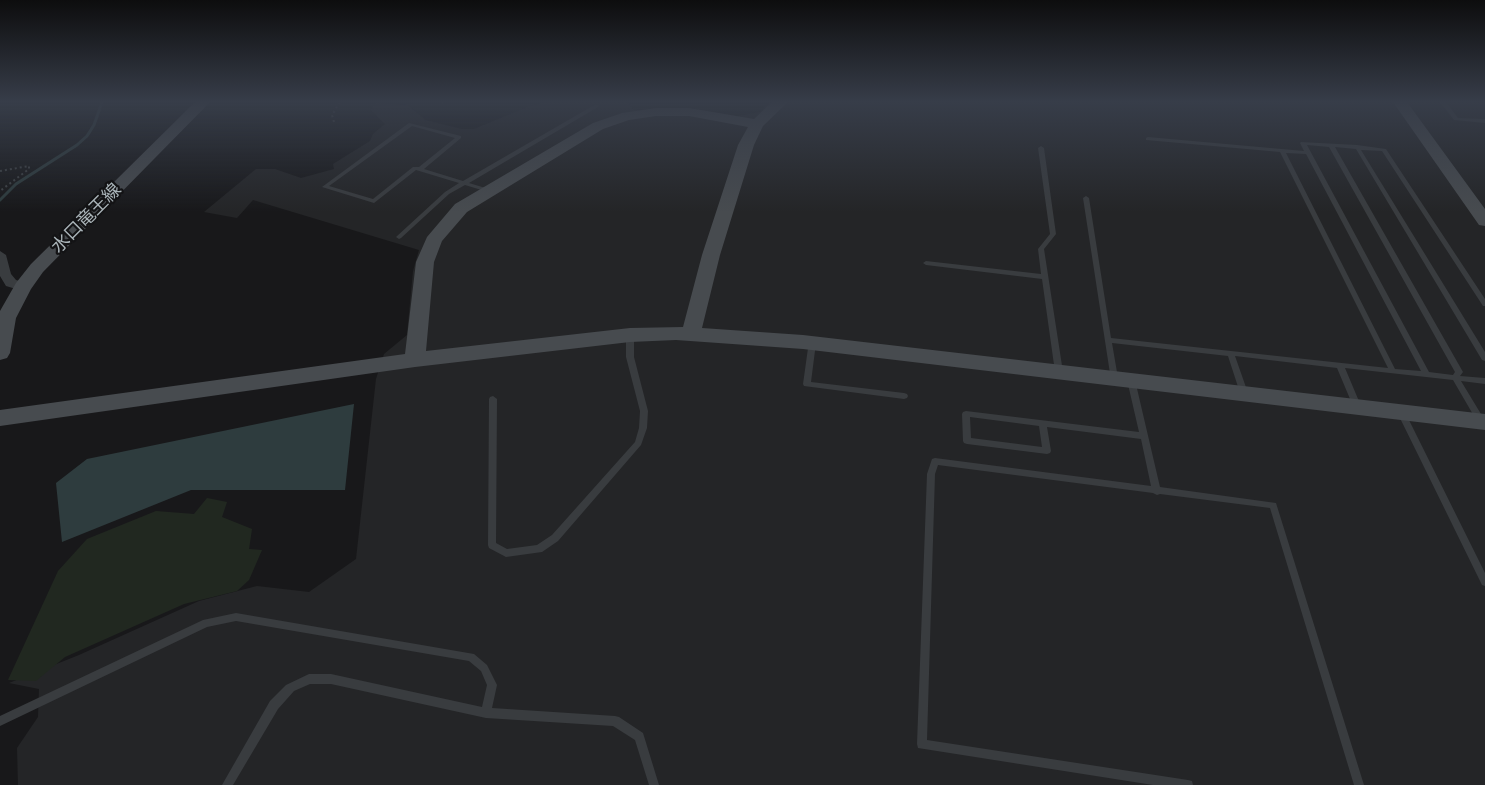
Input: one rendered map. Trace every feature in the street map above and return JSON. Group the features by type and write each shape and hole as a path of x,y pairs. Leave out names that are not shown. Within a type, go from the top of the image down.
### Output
{"street":[{"name":"水口竜王線","path":"0,353 6,318 23,288 53,250 166,139"},
{"path":"415,360 425,262 433,241 461,208 577,139"},
{"path":"691,333 714,246 750,139"},
{"path":"1426,139 1485,221"},
{"path":"0,255 5,274 11,283 23,288"},
{"path":"0,418 415,360 630,335 691,333 812,343 1483,421"}],"lane":[{"path":"391,139 325,187 374,201 415,168 490,191"},
{"path":"419,170 457,139"},
{"path":"399,236 447,193 539,139"},
{"path":"1148,139 1309,153"},
{"path":"1427,374 1303,142 1384,150 1485,304"},
{"path":"1331,145 1459,372 1456,378"},
{"path":"1357,147 1485,358"},
{"path":"1040,148 1053,234 1041,249 1059,372"},
{"path":"1282,151 1393,371"},
{"path":"1086,198 1108,340 1144,436 1157,492"},
{"path":"926,263 1046,277"},
{"path":"493,399 492,545 506,553 539,549 555,538 638,443 643,428 644,411 630,357 630,335"},
{"path":"1108,340 1485,381"},
{"path":"812,343 807,384 904,396"},
{"path":"1232,354 1244,393"},
{"path":"1340,365 1357,406"},
{"path":"1456,378 1483,421"},
{"path":"1402,412 1485,582"},
{"path":"1044,423 1047,451 967,441 966,414 1044,423 1144,436"},
{"path":"1188,785 922,744 930,474 935,461 1273,506 1359,785"},
{"path":"0,720 206,623 236,617 471,657 484,668 492,685 486,712"},
{"path":"227,785 274,705 290,688 309,679 331,679 486,712 615,721 639,738 654,785"}],"path":[{"path":"0,171 29,166 29,169 0,191"}],"shaded area":[{"path":"371,139 1485,139 1485,785 18,785 17,748 38,717 39,689 9,683 79,655 199,601 257,586 309,592 356,559 376,379 384,354 407,335 413,271 419,250 253,200 237,218 204,212 256,169 275,169 301,178 334,169 333,164"},
{"path":"354,404 345,490 191,490 62,542 56,483 87,459"},
{"path":"207,498 227,502 222,517 252,529 249,549 262,550 249,580 237,591 184,604 65,657 36,681 8,680 58,571 87,539 156,511 194,514"}],"waterway":[{"path":"0,200 16,184 84,139"}]}
